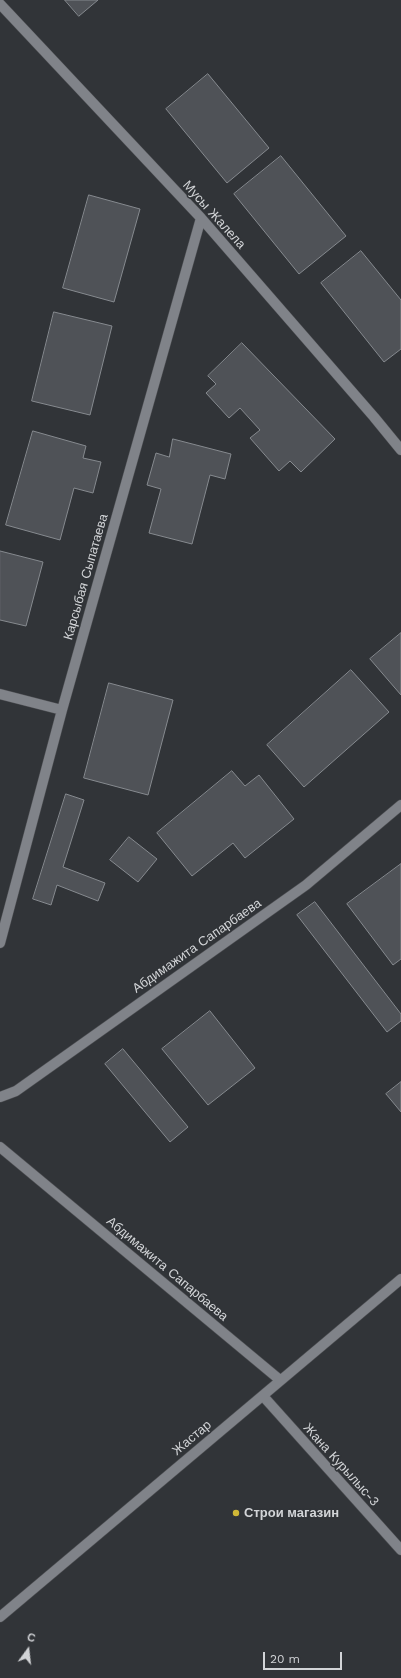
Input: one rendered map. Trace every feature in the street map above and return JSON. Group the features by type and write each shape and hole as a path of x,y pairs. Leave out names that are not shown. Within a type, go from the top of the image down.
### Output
{"street":[{"name":"Мусы Жалела","path":"0,4 201,218 369,411 401,450"},
{"name":"Карсыбая Сыпатаева","path":"0,943 62,710 201,218"},
{"path":"0,694 62,710"},
{"name":"Абдимажита Сапарбаева","path":"0,1097 16,1091 306,885 401,805"},
{"name":"Абдимажита Сапарбаева","path":"0,1147 280,1380"},
{"name":"Жастар","path":"2,1611 263,1396 280,1380 401,1279"},
{"name":"Жана Курылыс-3","path":"263,1396 401,1550"}],"building":[{"path":"65,0 98,0 79,16"},
{"path":"208,74 269,148 227,183 166,109"},
{"path":"281,156 346,236 299,274 234,194"},
{"path":"89,195 140,209 114,302 63,288"},
{"path":"361,251 401,300 401,349 384,362 321,283"},
{"path":"54,312 112,326 90,415 32,401"},
{"path":"242,343 335,439 301,472 290,461 279,471 250,438 260,430 240,408 229,418 206,393 216,384 208,376"},
{"path":"33,431 86,446 83,458 101,462 93,493 74,488 60,540 6,525"},
{"path":"173,439 231,454 225,479 210,475 192,544 149,533 161,489 147,485 156,453 169,457"},
{"path":"0,551 43,562 26,626 0,620"},
{"path":"401,633 401,695 370,659"},
{"path":"351,670 389,712 304,787 267,745"},
{"path":"109,683 173,700 148,795 84,778"},
{"path":"232,771 245,786 259,775 294,819 245,858 233,843 192,876 157,833"},
{"path":"66,794 84,800 63,867 105,883 98,901 57,885 51,905 33,899"},
{"path":"129,837 157,859 138,882 110,860"},
{"path":"401,864 401,959 393,965 347,904"},
{"path":"315,902 401,1014 401,1021 387,1032 297,915"},
{"path":"210,1011 255,1068 208,1105 162,1049"},
{"path":"123,1049 188,1127 170,1142 105,1064"},
{"path":"401,1082 401,1112 386,1094"}],"place":[{"name":"Строи магазин","path":"236,1513"}]}
